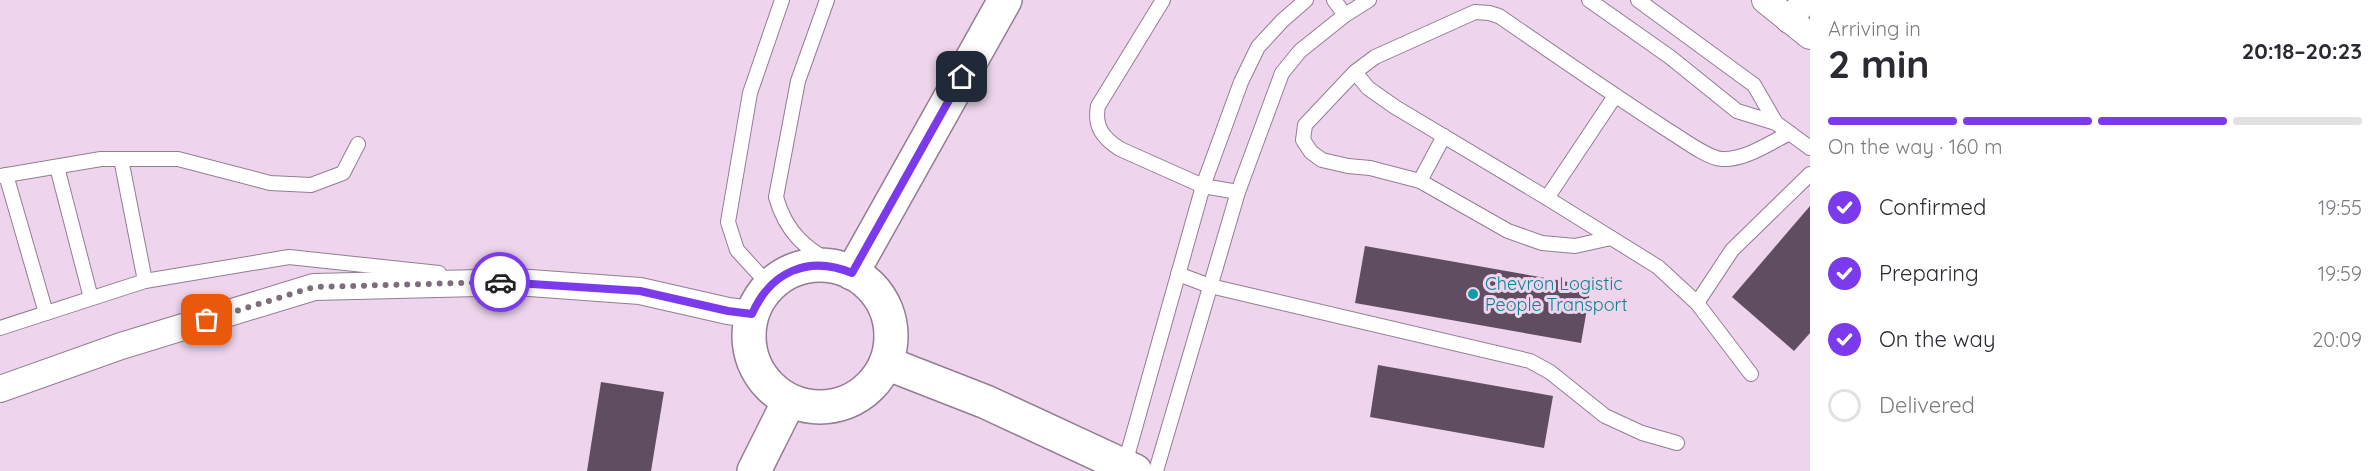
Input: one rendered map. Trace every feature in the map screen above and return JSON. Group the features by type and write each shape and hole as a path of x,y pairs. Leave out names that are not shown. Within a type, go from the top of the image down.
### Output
{"street":[{"path":"845,269 1005,0"},
{"path":"1765,0 1810,36"},
{"path":"1789,20 1806,0"},
{"path":"813,265 845,269 869,285 876,293 890,321 891,342 886,363 877,380 863,394 846,403 827,408 808,407 789,401 772,390 759,374 751,354 748,334 752,314 759,298 769,285 789,272 813,265"},
{"path":"0,389 121,346 314,287 516,282 640,291 728,311 752,314"},
{"path":"886,363 986,402 1138,470"},
{"path":"754,471 789,401"}],"lane":[{"path":"769,285 737,250 728,222 750,93 782,0"},
{"path":"827,0 798,81 776,197 779,210 796,239 845,269"},
{"path":"1163,0 1098,106 1095,118 1100,131 1110,142 1203,186 1238,192"},
{"path":"1138,470 1178,274 1203,186 1241,82 1258,47 1306,0"},
{"path":"1334,0 1345,15"},
{"path":"1138,470 1210,286 1238,192 1282,74 1300,51 1345,15 1369,0"},
{"path":"1589,0 1670,57 1737,111 1776,123 1810,148"},
{"path":"1638,0 1754,85 1776,123"},
{"path":"1611,238 1575,246 1542,243 1508,231 1420,182 1370,168 1348,166 1322,159 1311,152 1303,140 1305,125 1355,72 1376,57 1475,12 1499,16 1615,96 1695,147 1719,159 1746,155 1790,133"},
{"path":"1355,72 1368,88 1395,107 1658,267 1697,303 1751,374"},
{"path":"1547,198 1615,96"},
{"path":"1420,182 1444,136"},
{"path":"46,313 3,176 101,159 178,159 270,183 312,185 343,172 358,144"},
{"path":"121,159 145,281"},
{"path":"57,167 91,298"},
{"path":"1697,303 1732,250 1810,174"},
{"path":"1,326 145,281 289,257 516,282"},
{"path":"1178,274 1210,286 1530,361 1550,372 1605,416 1642,433 1677,443"}],"building":[{"path":"1810,206 1810,333 1794,351 1732,297"},
{"name":"Chevron Logistic People Transport","path":"1365,246 1591,286 1581,343 1355,303"},
{"path":"1378,365 1553,396 1544,448 1370,417"},
{"path":"601,382 664,392 651,471 587,471"}],"way so far":[{"path":"207,320 314,287 500,282"}],"place":[{"name":"Chevron Logistic People Transport","path":"1473,294"}],"route":[{"path":"500,282 640,291 728,311 752,314 759,298 769,285 789,272 813,265 837,266 852,273 962,77"}]}
